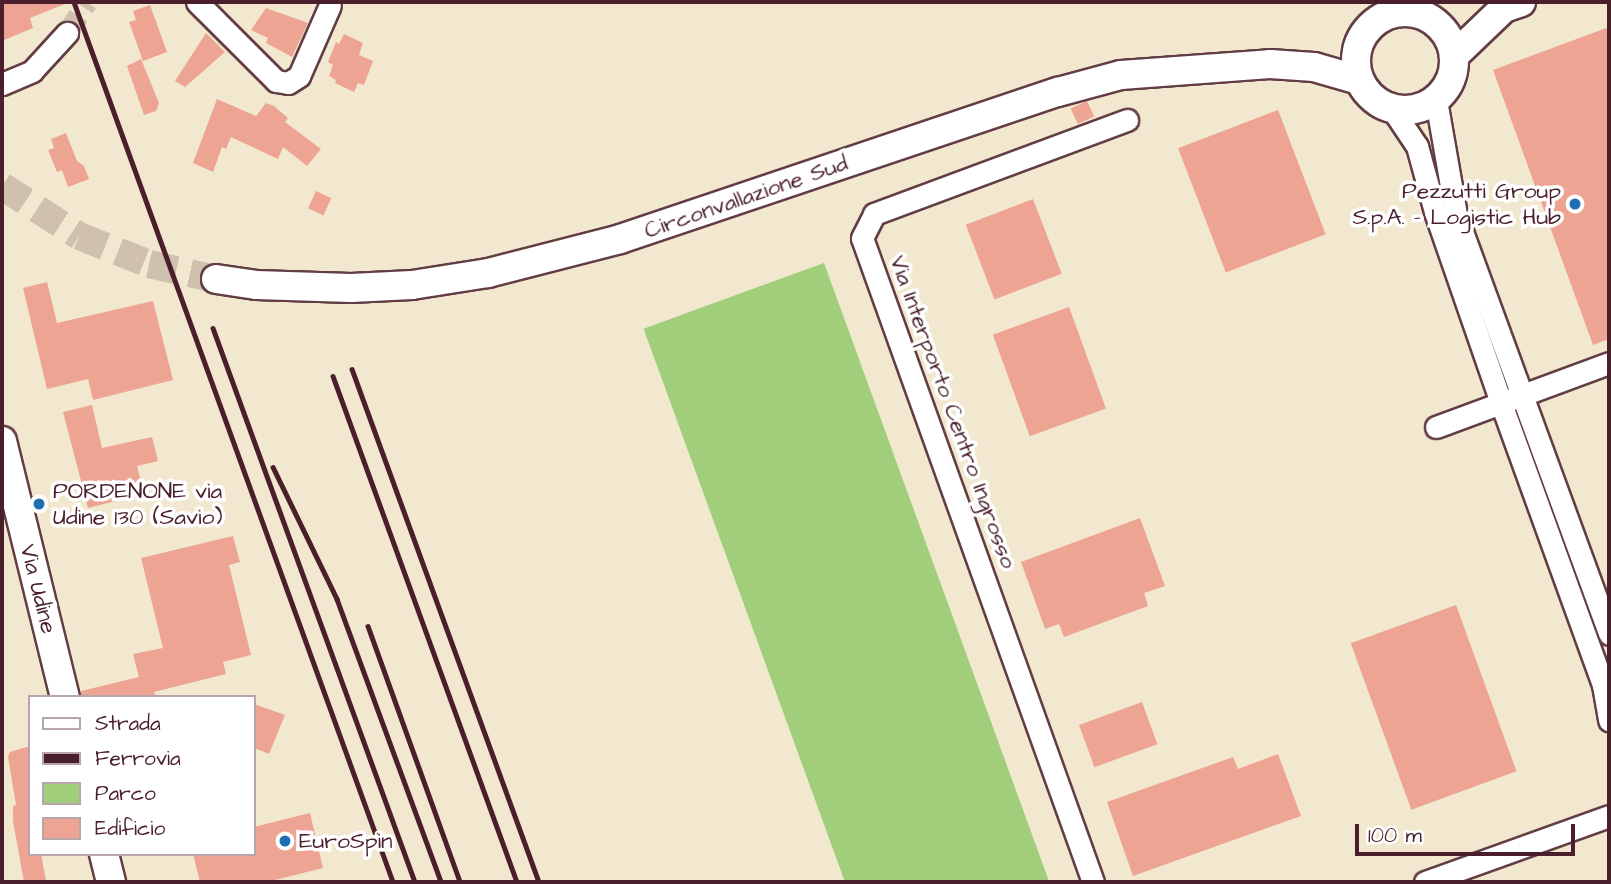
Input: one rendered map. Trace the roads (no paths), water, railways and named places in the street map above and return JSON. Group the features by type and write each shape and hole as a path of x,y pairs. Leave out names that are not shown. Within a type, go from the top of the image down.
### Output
{"main road":[{"path":"1438,25 1512,5"},
{"path":"1454,56 1512,5"},
{"path":"1401,12 1415,12 1438,25 1451,44 1454,56 1450,80 1436,100 1415,109 1392,109 1372,98 1359,80 1356,54 1359,41 1376,20 1401,12"},
{"path":"1270,64 1318,56 1359,41"},
{"path":"1270,64 1314,67 1359,80"},
{"name":"Circonvallazione Sud","path":"216,279 256,285 351,288 412,285 488,273 620,239 1092,82 1156,70 1270,64"},
{"name":"Via Udine","path":"2,441 65,695"},
{"path":"104,856 111,882"}],"street":[{"path":"197,2 276,81 288,83 299,76 330,5"},
{"path":"2,84 32,71 67,33"},
{"path":"1436,100 1456,215 1609,634"},
{"path":"1392,109 1417,146 1435,212 1603,685 1609,720"},
{"name":"Via Interporto Centro Ingrosso","path":"1093,882 862,238 874,214 1127,120"},
{"path":"1436,427 1609,363"},
{"path":"1425,882 1609,816"}],"tunnel":[{"path":"67,33 87,2"},
{"path":"2,186 79,236 149,264 216,279"}],"railway":[{"path":"74,2 393,882"},
{"path":"213,328 415,882"},
{"path":"352,369 539,882"},
{"path":"333,376 517,882"},
{"path":"273,467 337,599 441,882"},
{"path":"368,626 460,882"}],"place":[{"name":"Pezzutti Group S.p.A. - Logistic Hub","path":"1575,204"},
{"name":"PORDENONE via Udine 130 (Savio)","path":"39,504"},
{"name":"EuroSpin","path":"285,841"}]}
